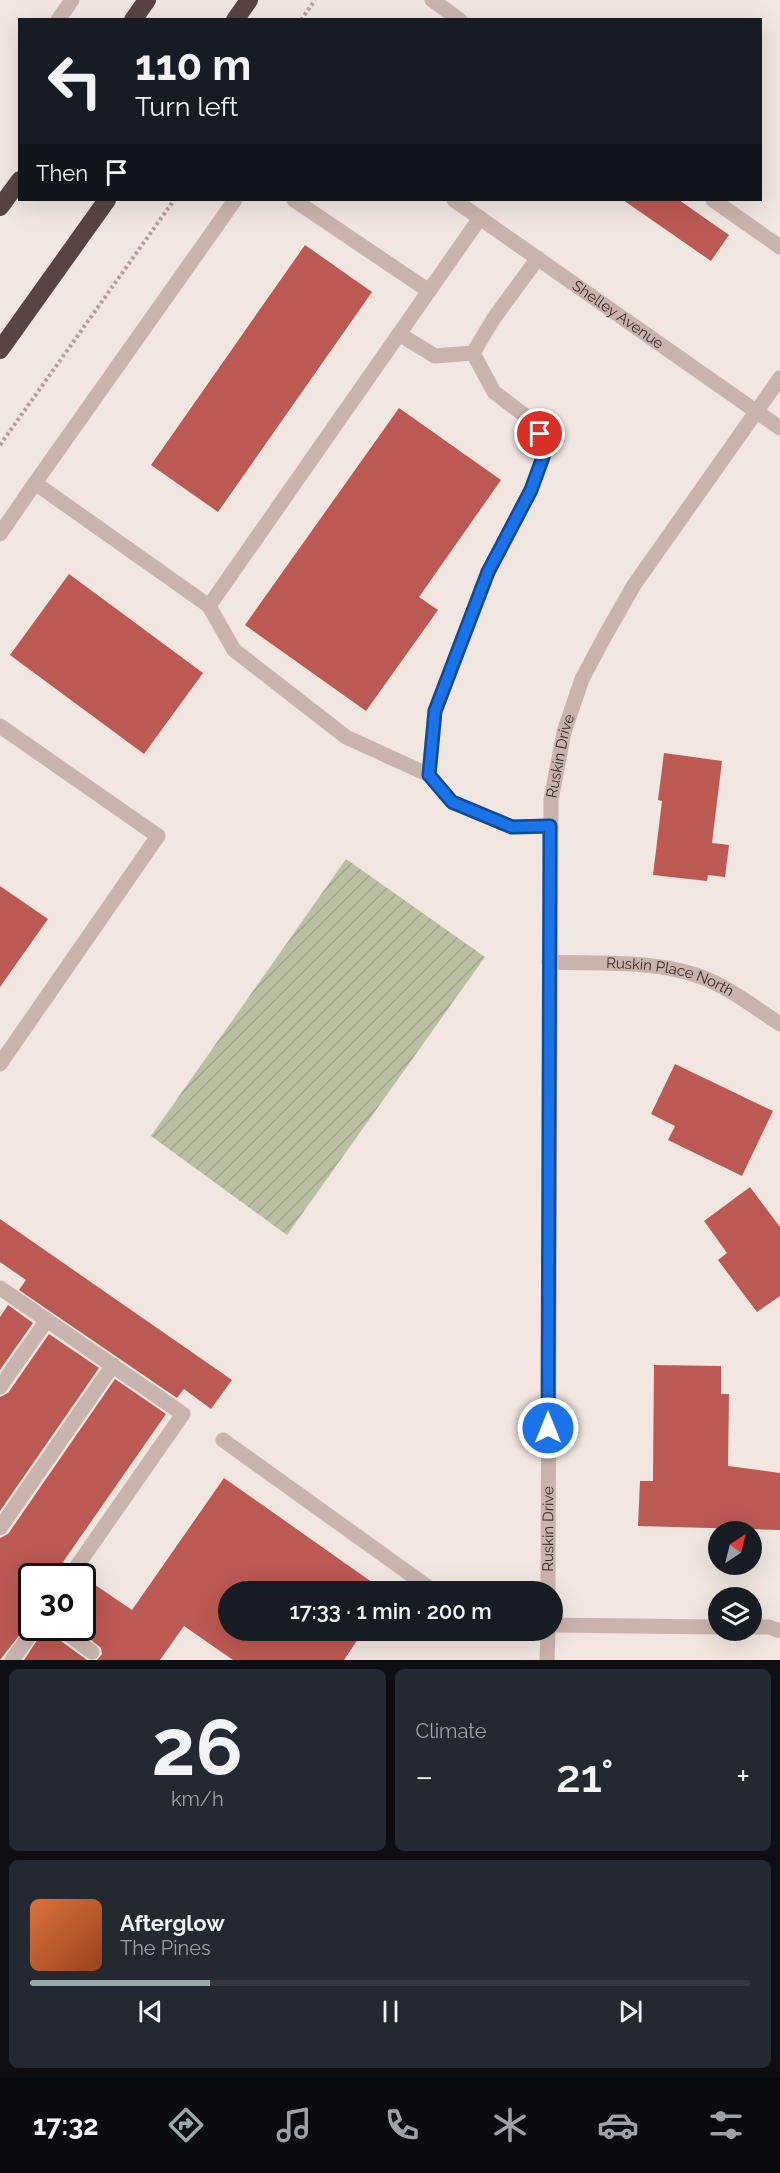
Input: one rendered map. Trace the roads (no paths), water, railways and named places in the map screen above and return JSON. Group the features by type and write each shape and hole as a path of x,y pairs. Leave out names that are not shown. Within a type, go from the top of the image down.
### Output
{"highway":[{"path":"135,18 147,0"},
{"path":"236,18 249,0"},
{"path":"0,207 18,183"},
{"path":"0,350 106,201"}],"street":[{"path":"59,18 72,0"},
{"path":"432,0 457,18"},
{"path":"295,201 429,291"},
{"name":"Shelley Avenue","path":"455,201 780,428"},
{"path":"714,201 780,247"},
{"path":"0,534 229,202"},
{"path":"209,606 480,218"},
{"path":"473,353 494,318 538,258"},
{"path":"399,334 435,356 473,353"},
{"path":"429,775 435,711 488,572 531,490 547,446 532,421 494,392 473,353"},
{"name":"Ruskin Drive","path":"548,1581 550,826 551,800 564,732 582,680 634,585 780,378"},
{"path":"35,483 209,606 234,650 346,737 429,775 452,802 512,827 550,826"},
{"path":"0,726 158,836 0,1064"},
{"name":"Ruskin Place North","path":"549,962 651,966 697,975 745,1001 780,1024"},
{"path":"0,1288 183,1414 79,1563"},
{"path":"0,1387 47,1320"},
{"path":"0,1528 113,1365"},
{"path":"223,1440 420,1581"},
{"path":"563,1625 708,1627"},
{"path":"762,1627 780,1631"},
{"path":"12,1660 26,1641"},
{"path":"75,1641 94,1657"},
{"path":"547,1660 548,1641"}]}
